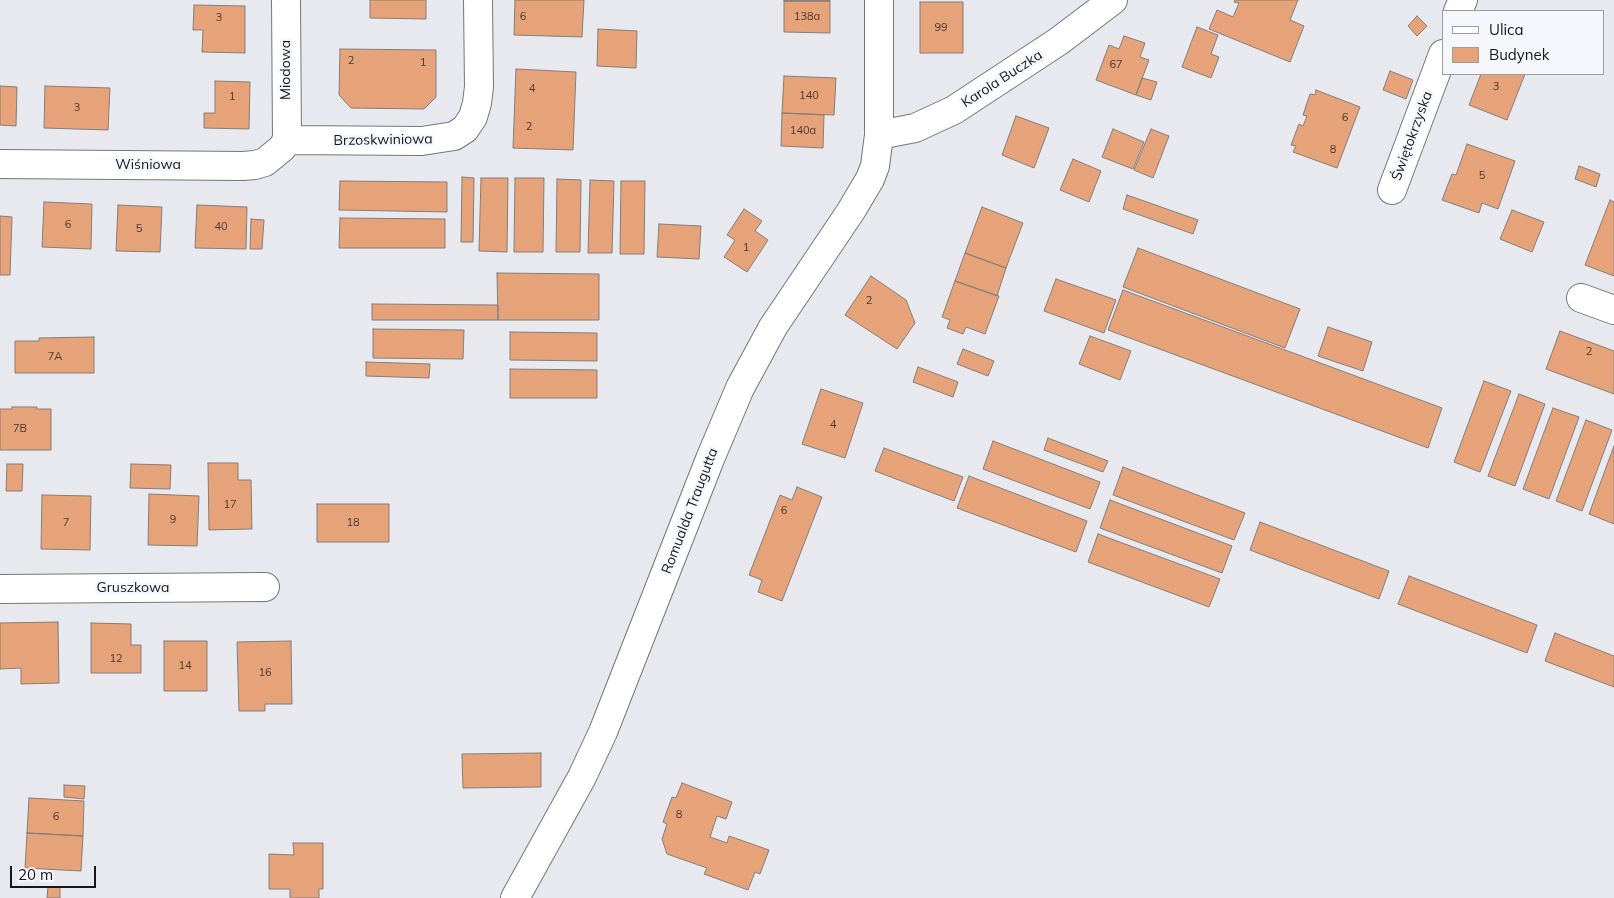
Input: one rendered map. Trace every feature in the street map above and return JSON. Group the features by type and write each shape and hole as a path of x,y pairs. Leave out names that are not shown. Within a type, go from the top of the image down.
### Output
{"street":[{"name":"Miodowa","path":"286,0 287,140"},
{"name":"Brzoskwiniowa","path":"287,140 422,141 454,136 465,129 473,117 479,87 478,0"},
{"name":"Romualda Traugutta","path":"515,898 582,777 603,732 706,468 740,388 772,326 864,191 875,166 879,135 879,0"},
{"name":"Karola Buczka","path":"879,135 915,128 954,110 1085,23 1113,0"},
{"name":"Świętokrzyska","path":"1392,190 1442,57"},
{"name":"Wiśniowa","path":"0,164 255,165 275,156 287,140"},
{"path":"1581,298 1614,310"},
{"name":"Gruszkowa","path":"0,589 265,588"}],"building":[{"path":"370,0 426,0 426,19 370,18"},
{"path":"515,0 584,0 582,37 514,35"},
{"path":"830,0 830,1 784,1"},
{"path":"1235,0 1298,0 1290,20 1304,26 1290,62 1209,29 1217,10 1233,17 1239,3 1234,2"},
{"path":"784,1 830,1 830,33 784,32"},
{"path":"920,2 963,2 963,53 920,53"},
{"path":"194,5 245,6 245,53 202,52 203,30 193,30"},
{"path":"1417,16 1427,26 1417,36 1408,26"},
{"path":"1197,27 1218,35 1211,54 1219,57 1211,78 1182,67"},
{"path":"598,29 637,31 636,68 597,66"},
{"path":"1124,36 1145,43 1140,57 1149,60 1136,95 1096,80 1109,45 1119,49"},
{"path":"340,49 436,50 436,97 424,109 351,108 339,95"},
{"path":"516,69 576,72 573,150 513,148"},
{"path":"1390,71 1413,80 1406,99 1383,90"},
{"path":"1481,75 1525,75 1507,120 1469,105"},
{"path":"784,76 836,78 834,115 782,113"},
{"path":"1142,78 1157,82 1151,100 1136,95"},
{"path":"215,81 250,82 249,129 204,128 204,113 215,113"},
{"path":"0,86 17,87 16,126 0,125"},
{"path":"45,86 110,88 108,130 44,128"},
{"path":"1316,90 1360,107 1337,168 1293,152 1296,146 1291,145 1299,124 1303,126 1307,116 1303,115 1310,94 1315,95"},
{"path":"782,113 824,115 823,148 781,146"},
{"path":"1016,116 1049,128 1034,168 1002,155"},
{"path":"1113,129 1144,142 1133,169 1102,157"},
{"path":"1151,129 1169,136 1153,178 1134,170"},
{"path":"1467,144 1515,161 1498,209 1482,203 1479,213 1442,200 1452,174 1456,175"},
{"path":"1073,159 1101,171 1089,202 1060,190"},
{"path":"1579,166 1600,174 1596,187 1575,179"},
{"path":"462,177 474,178 473,242 461,242"},
{"path":"481,178 508,178 507,252 479,251"},
{"path":"515,178 544,178 543,252 514,252"},
{"path":"557,179 581,180 580,252 556,252"},
{"path":"590,180 614,181 612,253 588,253"},
{"path":"340,181 447,182 447,212 339,210"},
{"path":"621,181 645,181 644,254 620,254"},
{"path":"1127,195 1198,220 1193,234 1123,209"},
{"path":"1610,200 1614,202 1614,276 1585,265"},
{"path":"44,202 92,204 91,249 42,247"},
{"path":"118,205 162,207 160,252 116,251"},
{"path":"197,205 247,207 246,249 195,248"},
{"path":"982,207 1023,223 1006,268 965,253"},
{"path":"744,209 762,221 755,231 768,240 747,272 724,257 735,240 727,235"},
{"path":"1512,210 1544,222 1532,252 1500,239"},
{"path":"0,216 12,217 10,275 0,275"},
{"path":"340,218 445,219 445,248 339,248"},
{"path":"251,219 264,220 262,249 250,249"},
{"path":"659,224 701,226 699,259 657,257"},
{"path":"1138,248 1300,309 1285,348 1123,287"},
{"path":"965,253 1006,268 997,296 955,281"},
{"path":"497,273 599,274 599,320 498,320"},
{"path":"871,276 906,300 915,323 897,349 845,315"},
{"path":"1056,279 1116,300 1104,333 1044,311"},
{"path":"955,281 999,296 985,334 966,327 963,334 947,328 950,320 942,317"},
{"path":"1123,290 1442,408 1428,448 1108,330"},
{"path":"372,304 498,305 498,320 372,320"},
{"path":"1328,327 1372,342 1363,371 1318,356"},
{"path":"373,329 464,330 463,359 373,358"},
{"path":"1560,331 1614,351 1614,394 1546,369"},
{"path":"510,332 597,333 597,361 510,360"},
{"path":"1090,336 1131,351 1120,380 1079,364"},
{"path":"94,337 94,373 15,373 15,341 39,341 39,338"},
{"path":"963,349 994,361 988,376 957,364"},
{"path":"366,362 430,364 429,378 366,376"},
{"path":"918,367 958,382 953,397 913,382"},
{"path":"510,369 597,370 597,398 510,398"},
{"path":"1484,381 1511,391 1480,472 1454,462"},
{"path":"821,389 863,403 845,458 802,444"},
{"path":"1519,394 1545,404 1515,486 1488,476"},
{"path":"12,407 51,409 51,450 0,450 0,409 12,409"},
{"path":"1553,408 1579,417 1549,499 1523,489"},
{"path":"1586,420 1612,430 1582,511 1556,501"},
{"path":"1048,438 1108,461 1103,472 1044,450"},
{"path":"993,441 1100,482 1090,509 983,469"},
{"path":"1614,446 1614,524 1589,514"},
{"path":"884,448 963,477 954,501 875,471"},
{"path":"208,463 238,463 238,480 251,480 252,529 209,530"},
{"path":"7,464 23,464 22,491 6,491"},
{"path":"131,464 171,465 170,489 130,488"},
{"path":"1123,467 1245,513 1234,540 1113,495"},
{"path":"969,476 1087,521 1076,552 957,508"},
{"path":"797,487 822,497 782,601 758,592 762,580 749,575 780,495 792,500"},
{"path":"149,494 199,496 197,546 148,545"},
{"path":"42,495 91,496 90,550 41,549"},
{"path":"1110,500 1232,546 1222,573 1100,528"},
{"path":"317,504 389,504 389,542 317,542"},
{"path":"1260,522 1389,571 1379,599 1250,550"},
{"path":"1098,534 1220,579 1209,607 1088,562"},
{"path":"1409,576 1537,625 1527,653 1398,604"},
{"path":"58,622 59,683 21,684 21,668 0,669 0,623"},
{"path":"91,623 131,624 131,645 141,645 141,673 91,673"},
{"path":"1555,633 1614,656 1614,687 1545,661"},
{"path":"164,641 207,641 207,691 164,691"},
{"path":"291,641 292,704 265,704 265,711 239,711 237,642"},
{"path":"541,753 541,787 463,788 462,754"},
{"path":"682,783 732,802 726,819 717,816 710,837 727,843 729,836 769,850 760,874 755,872 748,890 704,874 707,868 667,854 662,839 667,824 663,822 672,797 676,798"},
{"path":"64,785 85,786 84,799 64,797"},
{"path":"29,798 84,801 83,836 27,833"},
{"path":"27,833 83,836 81,871 25,868"},
{"path":"293,843 323,843 323,889 319,889 319,898 290,898 290,889 269,889 269,854 294,855"},
{"path":"48,887 60,887 60,898 47,898"}]}
